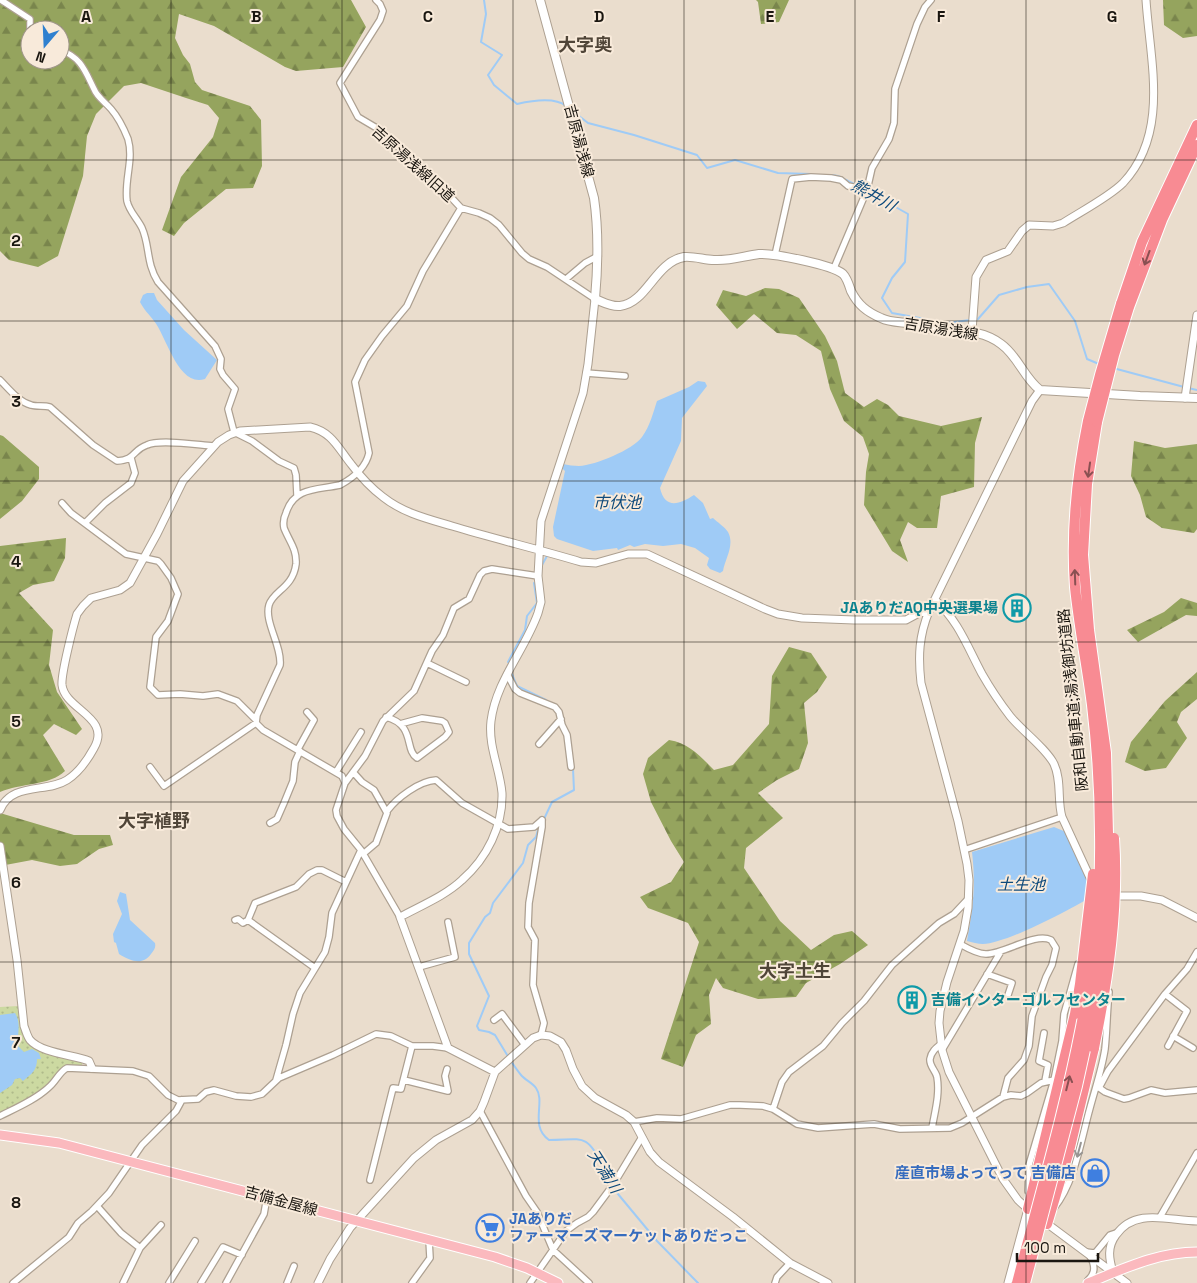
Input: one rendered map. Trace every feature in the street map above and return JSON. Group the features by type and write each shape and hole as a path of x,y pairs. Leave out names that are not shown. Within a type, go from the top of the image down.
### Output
{"highway":[{"name":"阪和自動車道;湯浅御坊道路","path":"1161,211 1197,126"},
{"name":"阪和自動車道;湯浅御坊道路","path":"1017,1283 1070,1076 1088,992 1104,834 1092,704 1074,568 1077,491 1080,468 1092,421 1100,375 1125,306 1137,257 1197,144"},
{"name":"阪和自動車道;湯浅御坊道路","path":"1025,1283 1077,1086 1094,1008 1105,921 1104,834 1106,753 1086,612 1083,555 1092,421"},
{"path":"1028,1210 1075,1014 1090,905 1104,834"},
{"path":"1047,1224 1069,1150 1104,1001 1112,939 1116,876 1104,834"}],"main road":[{"name":"吉原湯浅線","path":"540,0 594,198 598,226 595,299"},
{"path":"595,299 608,305 619,307 633,303 662,269 674,260 685,257 714,260 761,254 775,255 834,268"},
{"name":"吉原湯浅線","path":"834,268 843,274 857,301 864,309 884,320 934,330 972,332 984,335 1001,344 1012,354 1033,384 1040,390"},
{"path":"1040,390 1197,398"},
{"name":"吉備金屋線","path":"0,1135 59,1143 506,1260 558,1283"},
{"path":"1088,1283 1167,1254 1197,1252"}],"street":[{"path":"1,0 30,20"},
{"name":"吉原湯浅線旧道","path":"376,0 383,11 380,20 340,83 358,117 380,130 461,208 490,218 500,225 529,259 547,267 595,299"},
{"path":"834,268 867,190 872,168 890,139 894,123 895,89 917,24 925,7 931,0"},
{"path":"972,332 976,276 986,260 1008,250 1022,231 1029,226 1053,226 1063,223 1122,184 1136,165 1151,128 1154,111 1154,89 1146,0"},
{"path":"70,55 75,58 88,73 94,89 114,113 122,128 130,149 127,200 142,228 151,271 219,353 222,359 220,369 235,389 228,409 234,432 252,441 279,461 294,468 298,495"},
{"path":"775,255 792,179 811,177 831,178 840,180 848,186 867,190"},
{"path":"150,767 164,786 256,721 280,665 279,650 269,614 269,605 271,600 287,586 295,569 295,550 283,524 288,507 298,495 340,484 366,464 369,453 355,382 365,360 407,306 423,271 461,208"},
{"path":"566,279 598,256"},
{"path":"400,918 447,892 462,881 489,846 498,824 502,793 494,757 491,723 497,699 507,674 538,614 541,602 538,576 541,521 576,416 586,373 595,299"},
{"path":"1185,398 1197,315"},
{"path":"586,373 625,376"},
{"path":"0,380 23,402 31,406 50,408 117,461 130,458 139,449 150,444 213,446"},
{"path":"1040,390 1032,401 929,611 918,659 921,682 964,850 969,880 966,919 942,1000 939,1022 941,1047 950,1072 1002,1179 1028,1210 1127,1283"},
{"path":"0,810 7,800 15,794 59,784 67,780 81,767 94,748 98,738 94,723 68,697 62,684 76,618 88,600 120,590 130,583 183,481 213,446 234,432 310,427 322,431 335,442 357,472 382,497 407,512 484,536 539,549 581,562 596,563 628,554 647,554 778,614 802,618 906,620 918,613 929,611"},
{"path":"85,523 105,503 131,483 134,472 130,458"},
{"path":"62,503 96,534 110,541 126,554 158,561 171,578 178,594 168,621 156,638 150,687 158,695 203,696 218,694 237,700 263,730 336,772 344,778 345,783"},
{"path":"448,1048 400,918 362,852 344,829 336,810 345,783 365,756 386,718 414,691 432,651 443,635 454,608 469,599 480,575 484,571 492,570 538,576"},
{"path":"935,600 943,606 956,623 983,675 1009,715 1048,755 1054,765 1058,777 1059,807 1062,817 1092,881 1100,891 1120,898 1141,896 1162,900 1197,918"},
{"path":"427,663 466,682"},
{"path":"507,674 515,689 520,693 555,707 559,712 569,742 571,767"},
{"path":"270,823 277,819 284,803 293,781 299,750 314,720 307,712"},
{"path":"386,718 396,720 400,724 409,737 412,754 417,758 446,737 449,732 442,721 417,718 400,724"},
{"path":"539,744 561,718"},
{"path":"336,772 361,732"},
{"path":"353,772 362,782 374,790 387,811"},
{"path":"276,1080 293,1014 302,988 325,952 332,913 362,852 376,843 387,811 398,798 423,784 436,780 462,803 498,824 513,830 534,826 542,820 528,927 535,940 533,985 544,1023 541,1035"},
{"path":"964,850 1062,817"},
{"path":"0,846 17,960 24,1026 27,1035 31,1041 43,1048 89,1061 92,1068"},
{"path":"235,920 243,923 248,920 255,904 296,887 314,870 322,870 346,882"},
{"path":"773,1109 782,1082 789,1072 823,1046 864,1001 892,965 939,923 954,914 969,898"},
{"path":"1047,1224 1067,1186 1097,1087 1104,1051 1120,898"},
{"path":"1008,1283 1028,1210 1029,1165 1054,1080 1062,1041 1064,1014 1078,964 1086,921 1118,918"},
{"path":"248,920 315,968"},
{"path":"419,967 455,957 448,922"},
{"path":"960,944 981,954 1000,953 1031,940 1044,938 1051,940 1056,948 1052,965 1032,1016 1029,1046 1024,1060 1008,1078 1003,1097"},
{"path":"1097,1087 1165,994 1187,969 1197,952"},
{"path":"932,1128 937,1100 936,1072 930,1062 934,1049 941,1047 1000,953"},
{"path":"987,974 1012,983 1008,995"},
{"path":"1165,994 1187,1011 1168,1046"},
{"path":"494,1020 502,1014 525,1045"},
{"path":"0,1116 45,1090 65,1069 70,1067 128,1070 145,1075 154,1081 168,1096 182,1100 198,1098 212,1090 236,1096 255,1097 262,1094 276,1080 376,1034 382,1033 412,1046 448,1048 495,1072"},
{"path":"1044,1033 1039,1061 1048,1065 1045,1081"},
{"path":"318,1283 330,1258 356,1221 414,1158 436,1140 472,1120 480,1111 495,1072 533,1038 541,1035 550,1036 561,1042 578,1081 587,1091 634,1122 650,1152 659,1162 733,1217 790,1263 828,1283"},
{"path":"1173,1036 1193,1048"},
{"path":"370,1180 393,1088 401,1089 412,1046"},
{"path":"404,1080 448,1091 445,1076 447,1069"},
{"path":"634,1122 657,1118 681,1118 730,1105 763,1106 773,1109 797,1124 818,1128 874,1124 900,1129 950,1128 972,1117 1003,1097 1027,1094 1045,1081 1054,1080"},
{"path":"1097,1087 1104,1092 1124,1098 1130,1098 1151,1090 1165,1093 1197,1090"},
{"path":"13,1283 69,1237 78,1223 97,1206 112,1188 142,1145 176,1111 182,1100"},
{"path":"480,1111 540,1218 553,1250 589,1283"},
{"path":"530,1283 566,1231 588,1217 612,1187 642,1137"},
{"path":"1160,1217 1197,1153"},
{"path":"226,1283 264,1214 267,1198"},
{"path":"97,1206 121,1233 140,1248"},
{"path":"1082,1250 1094,1253 1099,1250 1110,1235 1116,1233 1130,1222 1144,1218 1160,1217 1197,1221"},
{"path":"123,1283 140,1248 161,1225"},
{"path":"1114,1273 1110,1264 1109,1251 1116,1233"},
{"path":"412,1283 430,1258 429,1240"},
{"path":"169,1283 195,1241"},
{"path":"201,1283 223,1247 242,1255"},
{"path":"1084,1283 1094,1273 1094,1266 1090,1256"},
{"path":"775,1283 777,1277 790,1263"},
{"path":"287,1283 294,1266"}],"green space":[{"path":"0,0 351,0 366,27 343,67 296,71 285,67 214,26 179,14 175,38 183,55 190,64 195,82 202,90 250,106 261,120 262,166 253,188 226,189 184,223 174,236 162,230 181,177 213,137 219,118 208,105 141,83 124,86 96,114 87,136 83,176 58,256 38,267 9,260 0,251"},
{"path":"756,0 789,0 779,22 761,24 758,2"},
{"path":"1163,0 1197,0 1197,36 1183,38 1164,25"},
{"path":"765,288 779,289 799,298 825,336 837,361 845,393 864,407 877,399 888,405 899,416 941,426 982,417 975,443 974,487 941,496 937,528 917,528 908,522 900,540 908,562 892,551 864,505 869,454 863,437 844,421 830,389 821,351 796,335 777,333 754,314 737,329 716,305 723,290 746,296"},
{"path":"0,435 39,467 39,479 22,501 0,519"},
{"path":"1134,441 1165,448 1197,444 1197,529 1194,533 1162,528 1146,517 1140,495 1131,476"},
{"path":"66,538 65,558 54,581 33,585 19,593 53,630 49,665 57,692 82,729 76,735 54,724 43,735 65,771 59,776 43,782 0,792 0,546"},
{"path":"1181,598 1197,603 1197,616 1186,615 1138,642 1127,630 1164,612"},
{"path":"789,647 811,653 827,677 817,692 804,703 808,743 799,769 777,780 758,793 783,818 746,848 744,868 780,921 811,950 834,935 852,931 868,945 840,964 806,983 796,997 758,999 723,988 716,978 709,995 711,1024 696,1035 683,1067 661,1059 699,942 688,923 648,908 640,897 671,882 684,862 651,802 643,774 648,758 669,740 688,747 714,770 733,765 769,724 772,676"},
{"path":"1197,672 1197,699 1181,712 1177,722 1187,738 1166,768 1145,771 1125,762 1131,742 1165,701"},
{"path":"0,813 74,835 110,835 113,845 99,849 77,864 60,866 32,860 0,866"},
{"path":"18,1006 22,1031 28,1042 82,1062 82,1065 65,1066 38,1093 0,1113 0,1007"}],"water":[{"path":"154,293 157,300 184,330 217,360 205,379 196,380 187,376 180,368 159,328 140,302 143,295"},
{"name":"市伏池","path":"698,381 705,382 707,386 682,418 681,441 660,488 665,500 669,502 678,503 694,495 703,503 710,519 713,518 727,530 730,537 730,547 723,571 720,573 710,569 707,565 709,558 695,548 681,544 663,546 645,544 634,547 630,545 618,550 617,548 593,551 557,539 554,536 553,527 565,471 562,468 563,464 579,466 595,463 630,447 645,433 657,401"},
{"name":"土生池","path":"1054,827 1066,832 1094,895 1056,916 1007,938 983,944 967,941 973,897 972,852"},
{"path":"120,892 126,894 130,920 155,943 154,950 144,960 136,961 119,954 114,942 113,934 122,914 117,901"},
{"path":"15,1013 19,1024 17,1045 24,1052 32,1049 39,1053 41,1059 37,1059 35,1069 23,1081 20,1078 15,1079 12,1085 0,1093 0,1015"}],"waterway":[{"name":"熊井川","path":"484,0 486,14 481,42 502,55 488,75 494,85 517,104 549,100 566,106"},
{"name":"熊井川","path":"574,112 588,123 697,155 707,168 735,160 778,173 811,174"},
{"name":"熊井川","path":"831,175 838,176 856,185"},
{"name":"熊井川","path":"867,191 908,214 905,262 892,278 882,298 892,313 947,323 970,320"},
{"name":"熊井川","path":"975,320 999,295 1027,287 1049,284 1075,321 1087,359 1099,364"},
{"name":"熊井川","path":"1113,368 1184,387"},
{"name":"熊井川","path":"1188,388 1197,390"},
{"name":"天満川","path":"542,565 547,556"},
{"name":"天満川","path":"508,662 525,630 527,616 537,603 534,583"},
{"name":"天満川","path":"511,672 517,686 546,700"},
{"name":"天満川","path":"569,735 571,747"},
{"name":"天満川","path":"544,819 552,802 574,790 573,769"},
{"name":"天満川","path":"539,826 536,837 528,845 523,863 493,903 490,913 485,917 469,943 469,954 489,996 477,1026 479,1030 495,1035 517,1070 536,1088 539,1094 539,1121 543,1134 549,1140 576,1139 587,1143 597,1155 611,1184"},
{"name":"天満川","path":"613,1188 657,1241 698,1283"}],"place":[{"name":"JAありだAQ中央選果場","path":"1017,608"},
{"name":"吉備インターゴルフセンター","path":"912,1000"},
{"name":"産直市場よってって 吉備店","path":"1095,1173"},
{"name":"JAありだ ファーマーズマーケットありだっこ","path":"490,1228"}],"district":[{"name":"大字奥","path":"585,45"},
{"name":"大字植野","path":"154,821"},
{"name":"大字土生","path":"795,971"}]}
